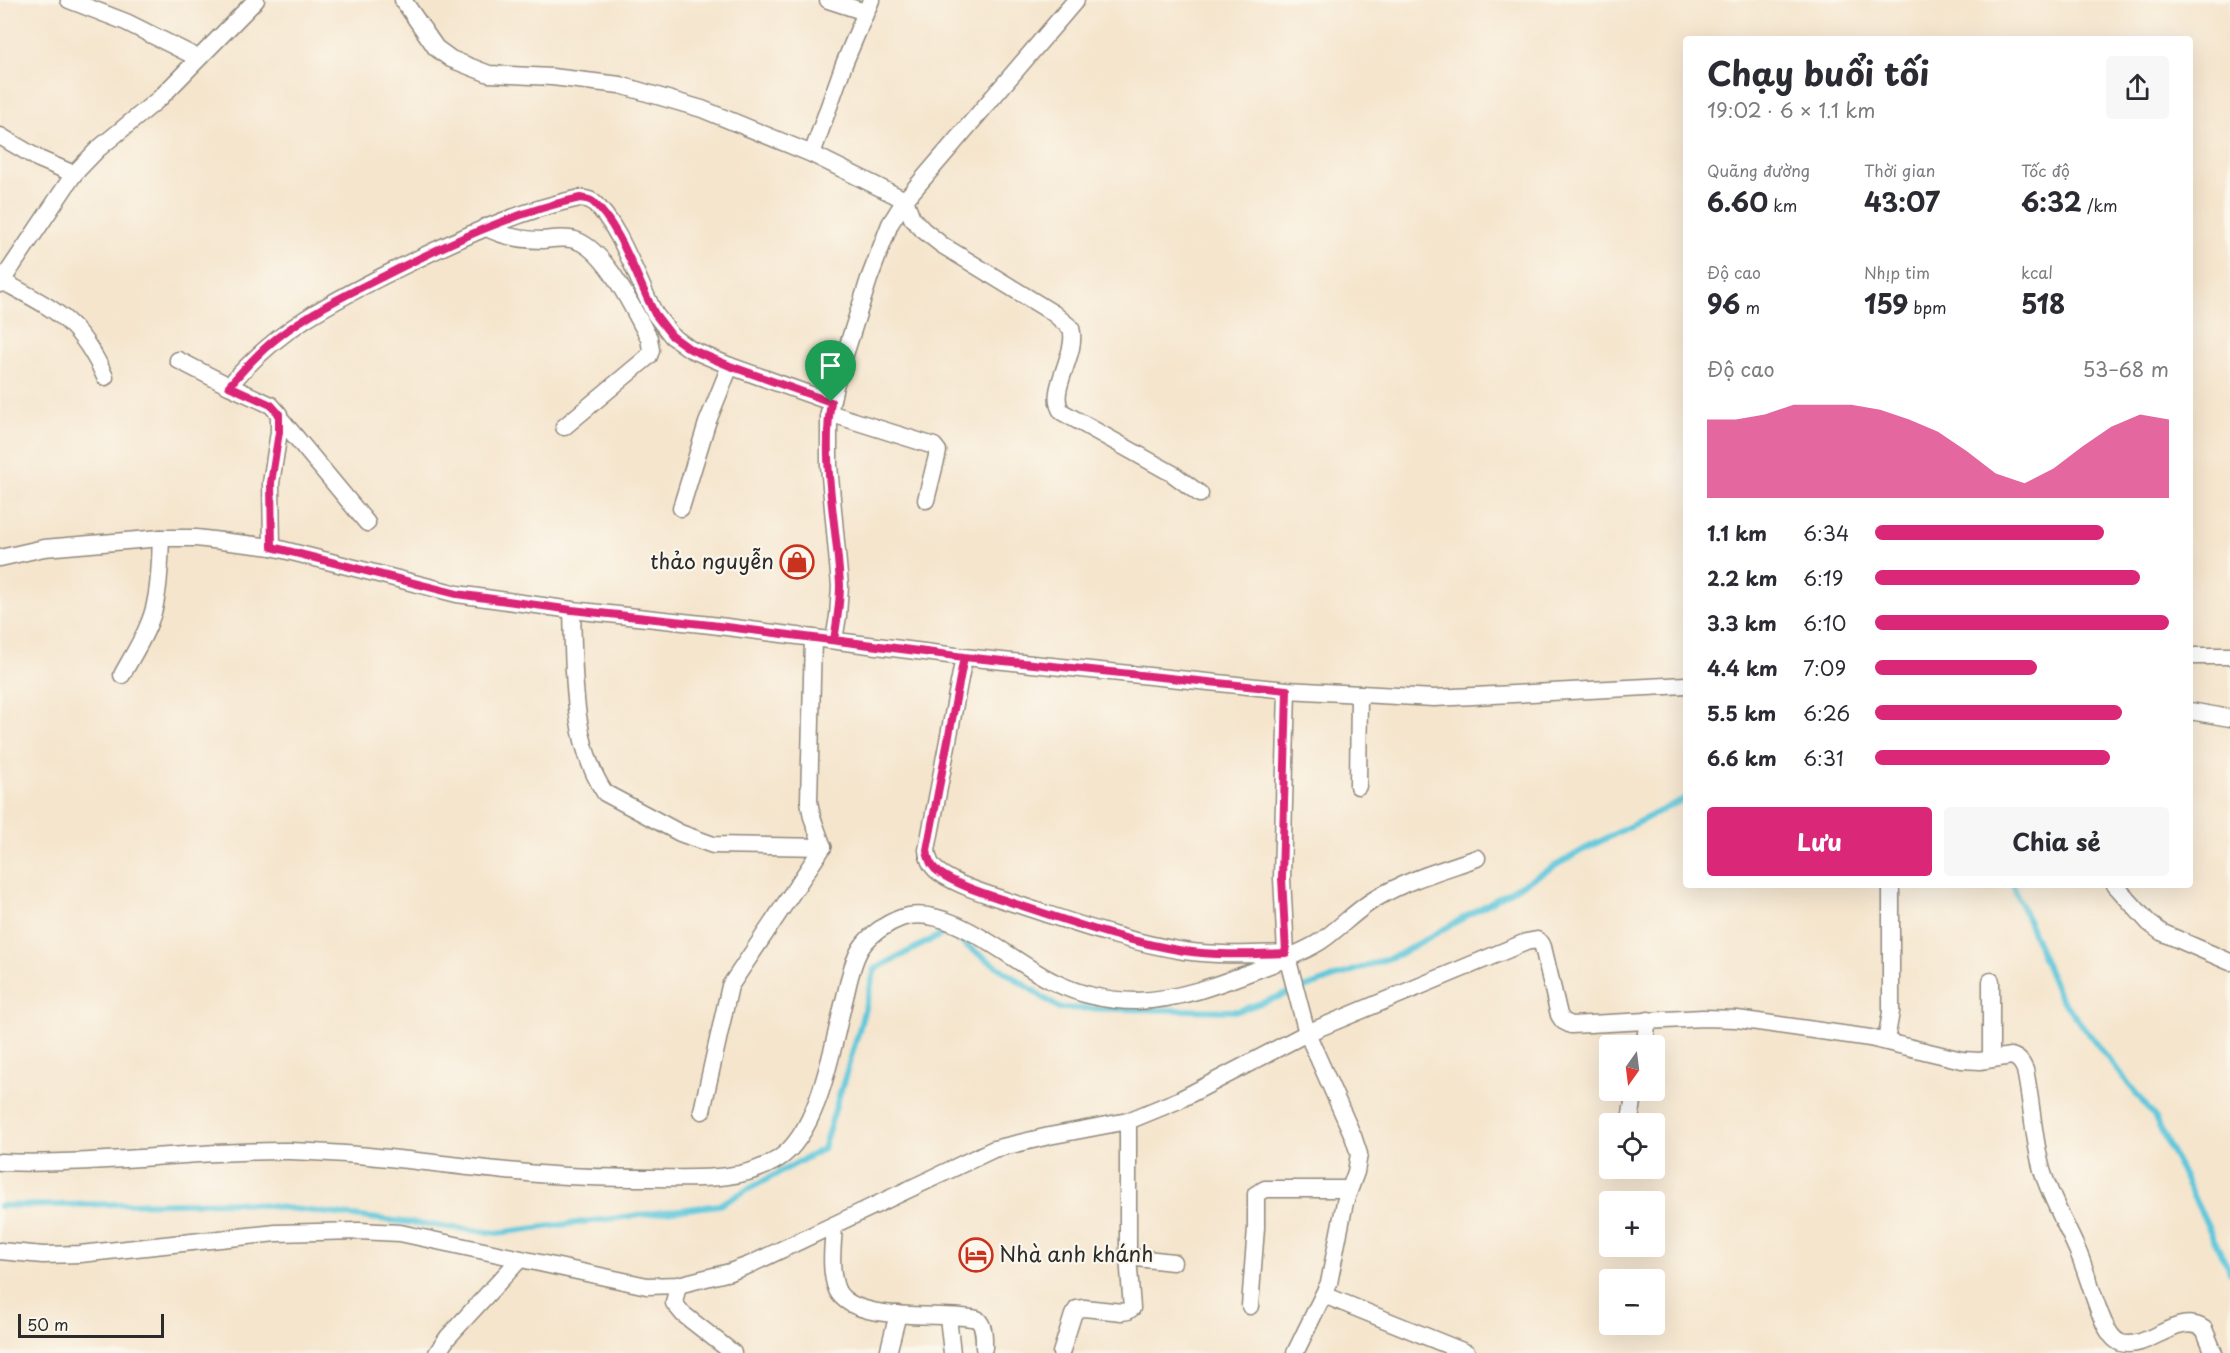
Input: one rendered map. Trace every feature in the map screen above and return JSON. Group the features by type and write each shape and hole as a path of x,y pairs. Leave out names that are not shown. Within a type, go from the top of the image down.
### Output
{"street":[{"path":"69,0 126,22 198,58"},
{"path":"105,377 88,344 66,319 1,283 74,174 98,149 160,98 256,0"},
{"path":"403,0 436,48 451,59 471,67 489,74 552,76 620,85 702,109 812,154 904,200 912,218 942,245 1053,313 1071,328 1073,340 1057,399 1062,412 1173,474 1200,494"},
{"path":"812,154 844,64 868,6 828,0"},
{"path":"834,640 840,586 829,465 830,407 869,279 890,224 904,200 1076,0"},
{"path":"0,136 39,159 74,174"},
{"path":"229,386 263,350 301,322 357,289 485,227 568,201 588,199 594,202 613,227 645,295 664,327 680,343 830,407 934,446 938,451 926,500"},
{"path":"485,227 508,237 532,240 574,240 590,248 610,273 649,338 651,350 649,356 564,427"},
{"path":"178,360 277,409 280,418 367,523"},
{"path":"681,508 707,423 730,366"},
{"path":"272,547 271,483 280,418"},
{"path":"122,675 140,642 157,598 161,538"},
{"path":"0,558 44,549 161,538 196,538 272,547 457,594 964,657 1287,690 1434,698 1683,685"},
{"path":"572,610 575,688 579,723 598,783 605,793 680,833 713,845 823,847"},
{"path":"813,638 809,793 812,817 823,847"},
{"path":"2193,656 2230,656"},
{"path":"964,657 927,850 932,866 938,872 949,879 995,896 1109,935 1186,951 1232,954 1287,962"},
{"path":"1287,690 1282,878 1287,962 1304,1026 1357,1146 1358,1163 1349,1189 1332,1270 1324,1295 1295,1353"},
{"path":"1358,786 1359,694"},
{"path":"2193,712 2230,718"},
{"path":"702,1111 730,986 823,847"},
{"path":"0,1162 99,1162 287,1151 374,1156 513,1172 587,1177 697,1178 738,1175 761,1168 780,1158 794,1146 805,1129 815,1107 861,948 886,926 902,918 928,914 950,921 1056,984 1082,993 1135,1001 1187,993 1287,962 1323,939 1379,896 1431,874 1478,858"},
{"path":"2118,888 2160,932 2230,962"},
{"path":"1886,1041 1891,1012 1891,891"},
{"path":"0,1251 43,1255 80,1254 276,1233 359,1231 400,1233 646,1286 678,1285 749,1265 994,1149 1128,1121 1179,1100 1304,1026 1537,940 1543,947 1559,1016 1563,1021 1576,1026 1648,1020 1737,1019 1886,1041 1962,1060 2016,1057 2025,1070 2042,1168 2112,1336 2122,1344 2131,1345 2173,1328 2192,1324 2204,1329 2214,1353"},
{"path":"1991,981 1991,1059"},
{"path":"1646,1035 1648,1020"},
{"path":"1061,1353 1077,1309 1122,1312 1132,1308 1128,1257 1128,1121"},
{"path":"1250,1306 1256,1228 1256,1194 1265,1189 1349,1189"},
{"path":"834,1226 833,1264 837,1290 848,1302 861,1308 898,1314 972,1318 981,1322 984,1348"},
{"path":"1128,1257 1173,1262"},
{"path":"437,1353 448,1337 520,1259"},
{"path":"678,1285 674,1303 683,1314 733,1353"},
{"path":"1324,1295 1467,1353"},
{"path":"888,1353 898,1314"},
{"path":"948,1317 952,1353"}],"waterway":[{"path":"0,1206 235,1202 497,1233 719,1205 823,1149 875,969 946,932 1059,1008 1238,1011 1398,955 1583,850 1683,800"},
{"path":"2014,888 2059,996 2154,1116 2230,1272"}],"place":[{"name":"thảo nguyễn","path":"797,562"},
{"name":"Nhà anh khánh","path":"976,1255"}],"route":[{"path":"831,402 709,358 680,343 655,314 613,227 594,202 580,198 485,227 357,289 280,336 247,365 229,386 271,405 277,409 279,414 279,432 271,483 272,547 457,594 572,610 964,657 927,850 932,866 938,872 949,879 995,896 1109,935 1186,951 1232,954 1286,953 1282,878 1287,690 964,657 834,640 840,586 829,465 828,430 831,402"}]}
